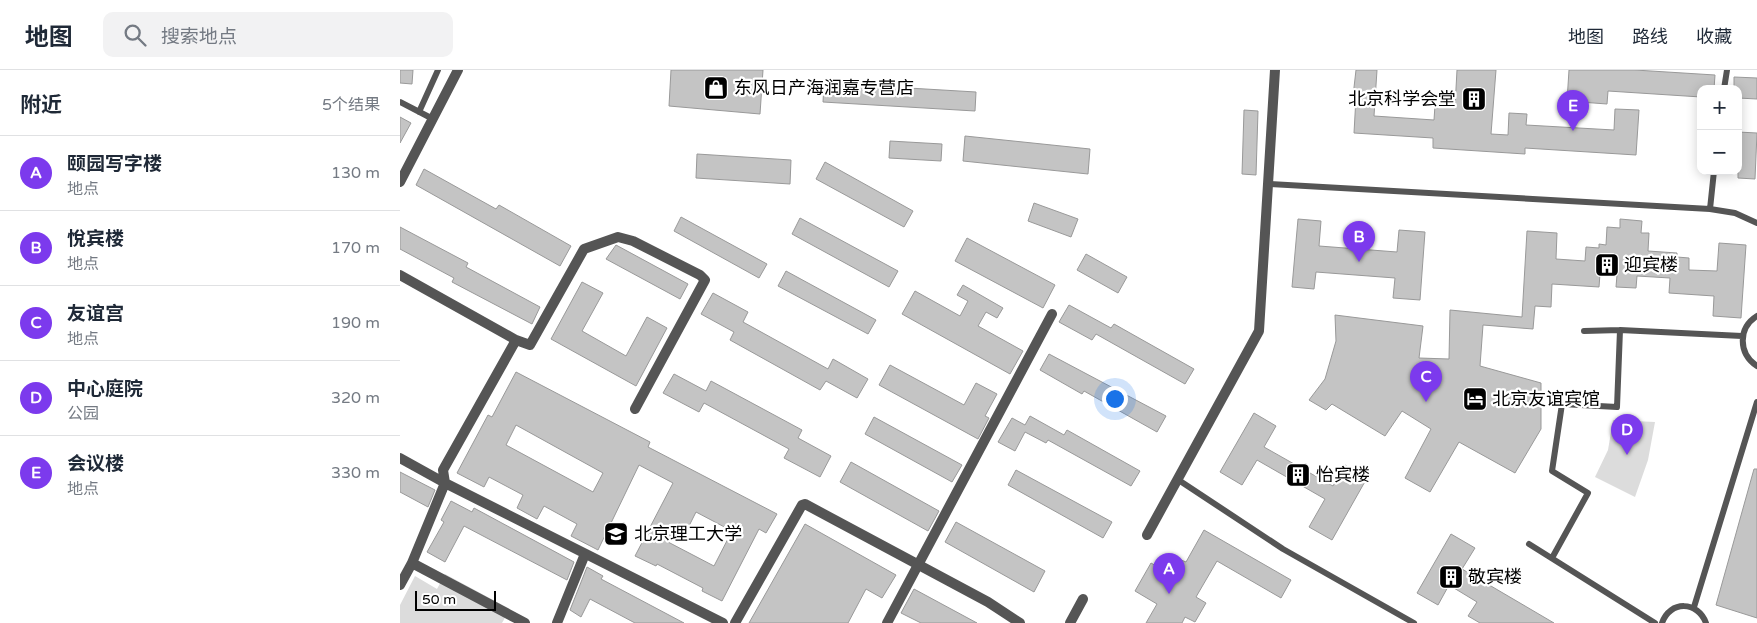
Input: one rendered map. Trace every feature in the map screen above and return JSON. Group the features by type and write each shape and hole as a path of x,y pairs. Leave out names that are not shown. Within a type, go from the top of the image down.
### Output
{"street":[{"path":"400,182 458,70"},
{"path":"1147,535 1258,331 1275,70"},
{"path":"400,275 516,340 530,345 584,250 618,237 633,241 700,275 705,280 635,410"},
{"path":"887,623 1052,314"},
{"path":"400,585 412,563 445,483 443,470 516,340"},
{"path":"400,458 445,483 723,623"},
{"path":"734,623 802,505 805,504 988,602 1020,623"},
{"path":"557,623 585,554"},
{"path":"412,563 525,623"},
{"path":"1070,623 1084,599"}],"lane":[{"path":"420,112 438,70"},
{"path":"1725,85 1727,70"},
{"path":"400,102 434,119"},
{"path":"1710,209 1714,175"},
{"path":"1268,184 1710,209 1735,213 1757,223"},
{"path":"1757,316 1747,325 1742,336 1746,355 1757,366"},
{"path":"1584,331 1620,330 1742,336"},
{"path":"1552,558 1588,493 1552,471 1562,404 1617,407 1620,330"},
{"path":"1694,608 1757,402"},
{"path":"1178,480 1283,549 1414,623"},
{"path":"1529,544 1655,623"},
{"path":"1662,623 1665,615 1675,607 1688,606 1700,611 1706,623"}],"shaded area":[{"path":"1613,420 1655,422 1648,460 1635,497 1595,477 1608,450"},
{"path":"445,574 510,609 502,623 400,623 400,605 415,576 437,589"}],"building":[{"path":"400,70 413,70 412,84 400,83"},
{"name":"东风日产海润嘉专营店","path":"671,70 763,70 760,114 669,106"},
{"path":"1356,70 1377,70 1374,116 1434,120 1435,105 1455,107 1457,70 1496,70 1491,134 1508,135 1509,113 1527,114 1526,125 1614,130 1615,109 1639,110 1636,155 1525,148 1525,154 1433,148 1433,138 1354,133 1356,97 1353,96"},
{"path":"1569,70 1635,70 1715,75 1714,85 1697,85 1697,97 1608,91 1607,104 1567,101"},
{"path":"1734,77 1757,78 1757,99 1742,98 1742,85 1734,85"},
{"path":"824,83 976,92 975,111 823,102"},
{"path":"1244,110 1258,111 1256,175 1242,174"},
{"path":"400,117 411,123 400,143"},
{"path":"1742,132 1757,133 1755,179 1738,178 1738,175 1742,175"},
{"path":"965,136 1090,149 1088,174 963,161"},
{"path":"890,141 942,144 941,161 889,158"},
{"path":"697,154 791,160 790,184 696,178"},
{"path":"825,162 913,211 904,227 816,179"},
{"path":"424,169 496,209 499,205 571,246 560,266 416,185"},
{"path":"1034,203 1078,219 1071,237 1028,221"},
{"path":"681,217 767,264 759,278 674,231"},
{"path":"800,218 898,271 889,287 792,234"},
{"path":"1298,219 1321,221 1319,246 1397,252 1399,230 1425,232 1420,300 1393,298 1395,278 1316,272 1314,289 1292,287"},
{"path":"1620,219 1642,221 1641,233 1649,233 1648,251 1677,253 1677,257 1689,258 1689,270 1717,271 1719,243 1746,245 1741,318 1713,316 1714,296 1669,293 1670,278 1637,276 1636,288 1616,287 1617,275 1600,274 1599,287 1552,284 1551,307 1535,306 1533,329 1483,325 1480,366 1541,383 1541,429 1515,473 1459,442 1430,492 1405,478 1431,429 1402,411 1385,436 1332,404 1326,410 1309,400 1325,379 1336,341 1335,315 1423,326 1419,358 1449,359 1450,310 1522,317 1527,231 1557,233 1556,259 1585,261 1586,247 1599,248 1599,244 1606,245 1607,227 1620,228"},
{"path":"400,227 468,263 466,267 540,307 532,324 452,282 454,278 400,249"},
{"path":"967,238 1055,285 1043,308 955,261"},
{"path":"616,245 688,284 680,299 606,259"},
{"path":"1086,254 1127,277 1118,293 1077,270"},
{"path":"786,271 876,320 868,334 778,286"},
{"path":"582,282 603,293 582,331 626,356 647,317 667,328 636,386 551,339"},
{"path":"963,285 1003,308 997,318 986,312 978,326 1023,351 1010,374 902,314 915,291 960,316 968,301 957,295"},
{"path":"713,293 748,312 743,322 828,369 833,359 868,379 857,398 826,381 820,390 730,340 734,332 701,314"},
{"path":"1069,305 1111,328 1114,324 1194,369 1185,384 1096,334 1092,340 1059,322"},
{"path":"1049,354 1166,416 1157,432 1084,391 1082,394 1040,370"},
{"path":"890,365 964,405 976,383 997,394 985,416 989,418 978,439 879,385"},
{"path":"516,372 650,442 648,447 777,514 766,533 759,529 722,601 702,591 703,588 657,564 656,566 635,556 673,483 639,465 598,550 571,536 577,524 544,506 537,519 517,508 523,495 489,477 484,487 457,473 488,415 492,417","holes":["516,425 603,473 593,492 506,445","696,512 732,531 714,566 668,542 679,523 688,528"]},
{"path":"674,374 706,391 711,381 802,430 798,438 831,456 820,477 784,458 789,449 704,403 699,412 663,393"},
{"name":"怡宾楼","path":"1254,413 1276,426 1264,447 1333,486 1345,465 1367,478 1332,540 1309,527 1325,499 1257,460 1242,485 1220,472"},
{"path":"1030,416 1064,435 1067,430 1140,471 1131,486 1048,440 1046,443 1025,432 1015,451 998,442 1012,418 1025,425"},
{"path":"874,417 962,465 952,482 865,434"},
{"path":"851,462 939,511 928,531 840,482"},
{"path":"1754,469 1757,469 1757,618 1716,605"},
{"path":"1016,470 1112,522 1103,538 1008,485"},
{"path":"400,472 435,490 428,507 400,492"},
{"path":"451,501 472,512 474,508 574,562 567,580 464,526 445,562 427,552 444,522 441,520"},
{"path":"956,522 1045,571 1034,592 945,542"},
{"path":"805,524 896,575 882,598 866,589 848,623 749,623"},
{"path":"1204,530 1291,580 1281,598 1217,561 1196,597 1206,603 1195,622 1185,617 1182,623 1146,623 1157,604 1135,591 1151,563 1173,576 1181,560 1186,562"},
{"name":"敬宾楼","path":"1451,534 1475,548 1462,569 1554,623 1480,623 1468,616 1477,602 1449,585 1438,605 1417,593"},
{"path":"587,567 603,576 601,579 684,623 635,623 590,599 581,617 570,610"},
{"path":"914,589 977,623 921,623 901,613"}],"place":[{"name":"东风日产海润嘉专营店","path":"716,88"},
{"name":"北京科学会堂","path":"1474,99"},
{"name":"会议楼","path":"1573,131"},
{"name":"悅宾楼","path":"1359,262"},
{"name":"迎宾楼","path":"1607,265"},
{"name":"北京友谊宾馆","path":"1475,399"},
{"name":"友谊宫","path":"1426,402"},
{"name":"中心庭院","path":"1627,455"},
{"name":"怡宾楼","path":"1298,475"},
{"name":"北京理工大学","path":"616,534"},
{"name":"敬宾楼","path":"1451,577"},
{"name":"颐园写字楼","path":"1169,594"}]}
